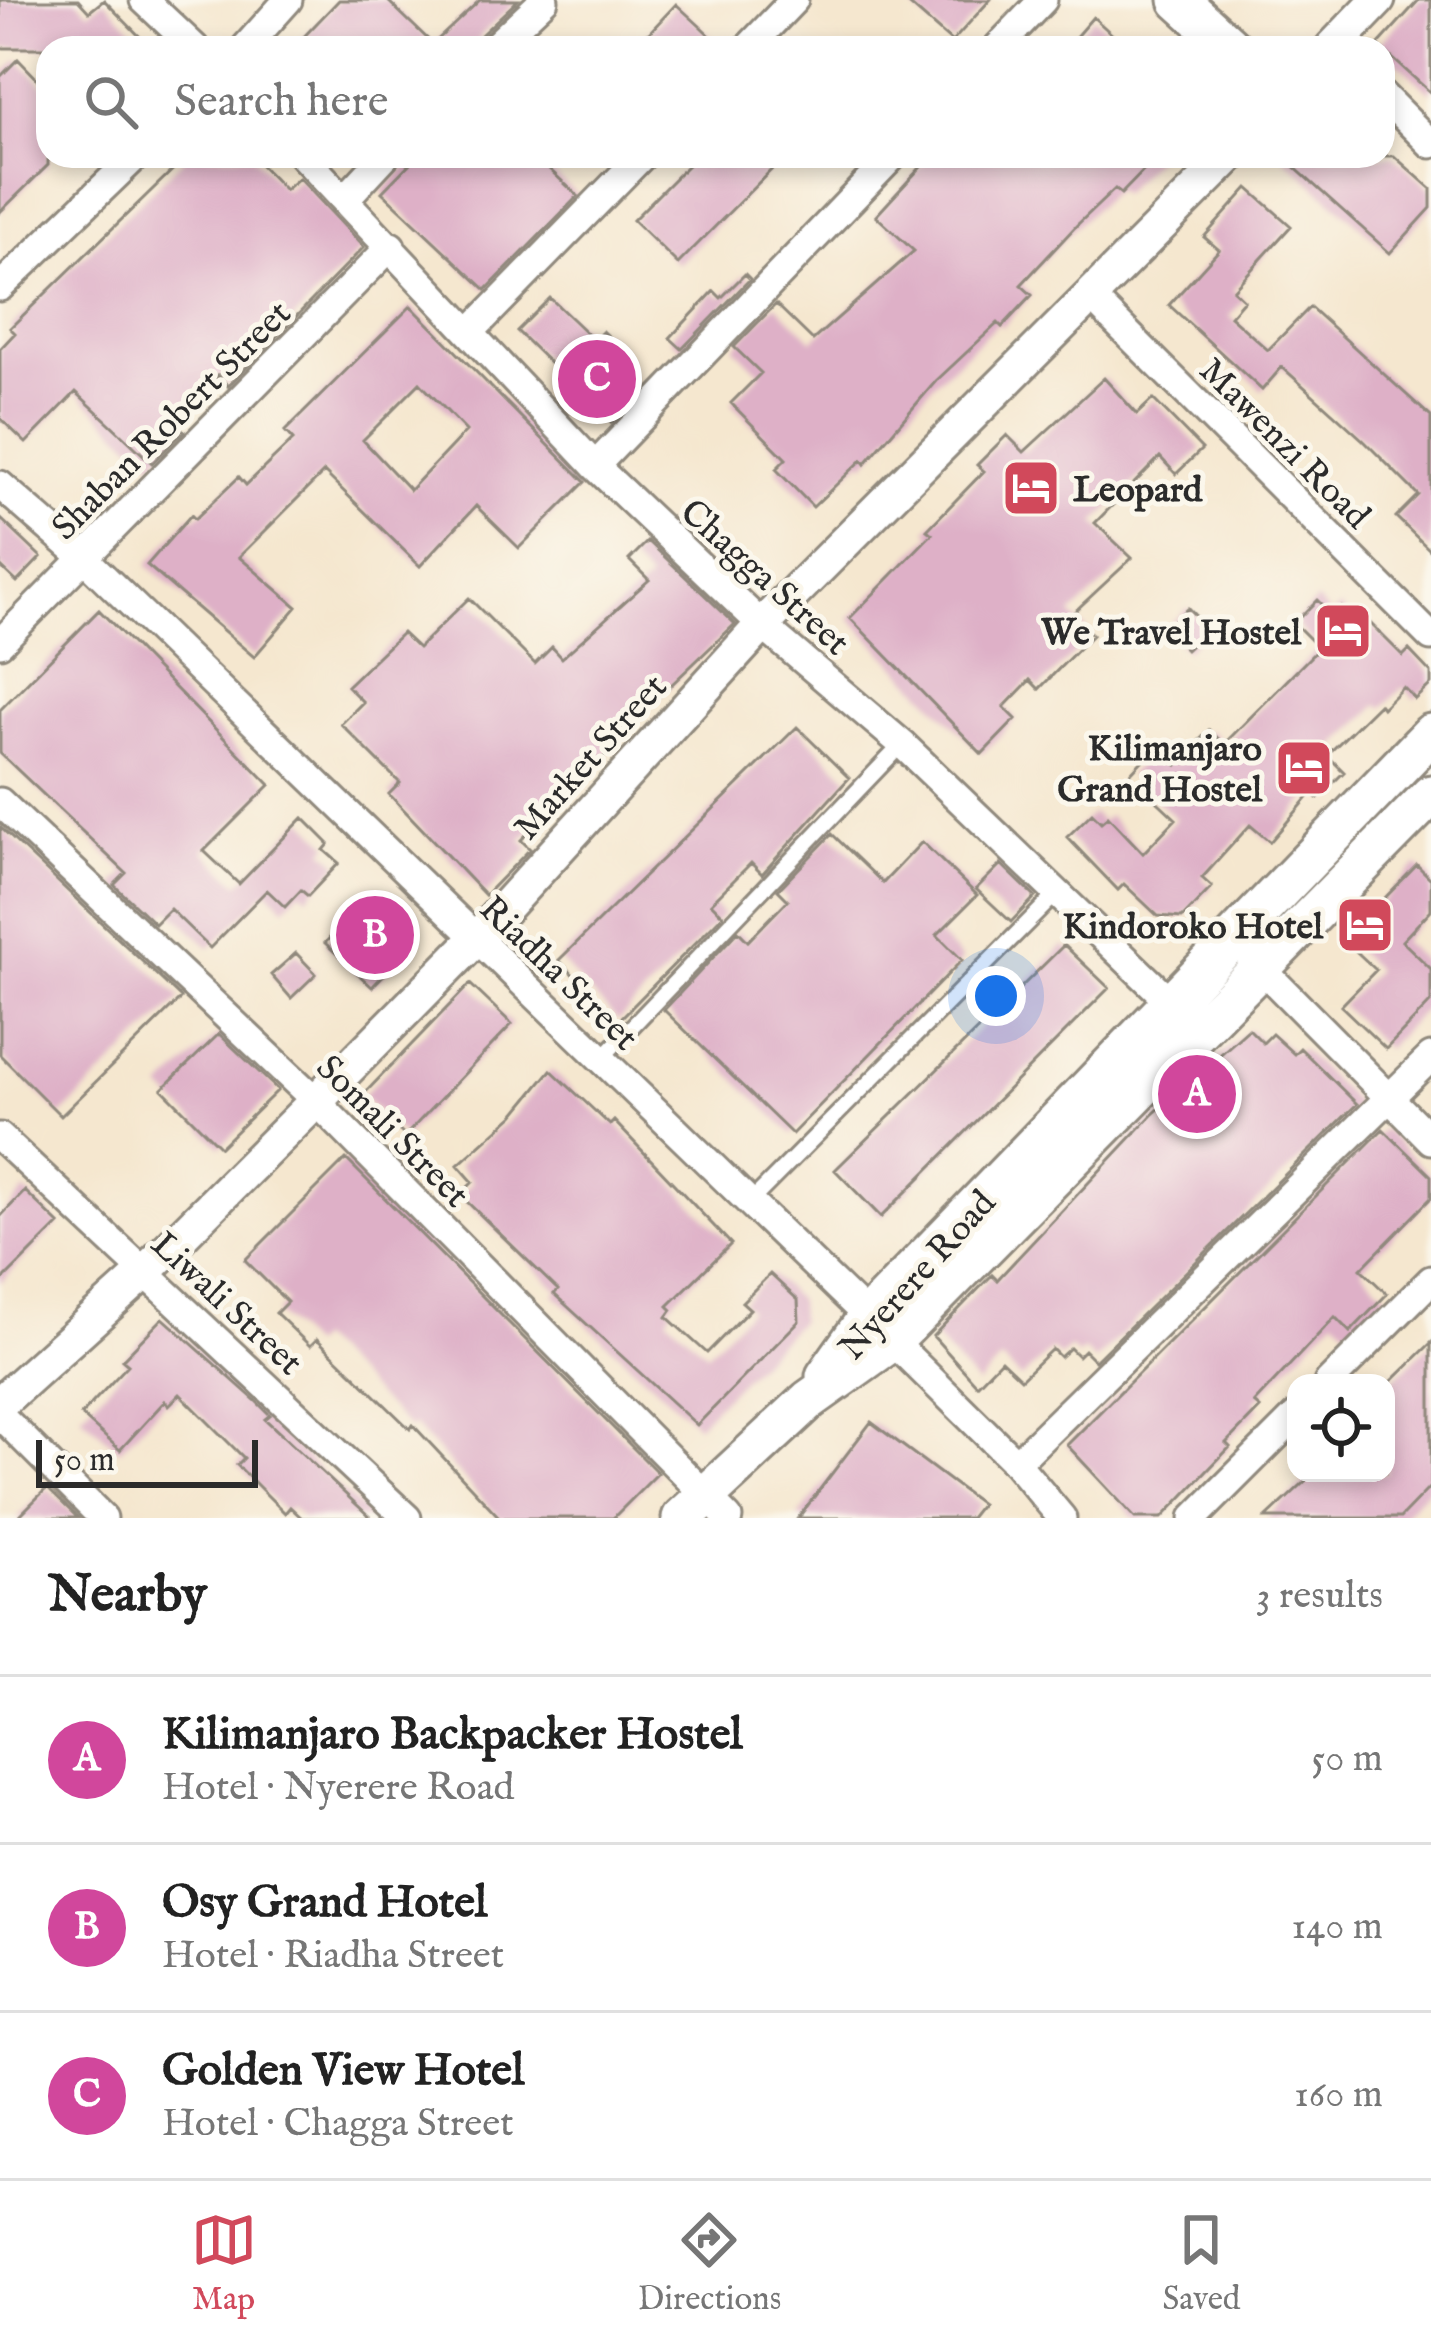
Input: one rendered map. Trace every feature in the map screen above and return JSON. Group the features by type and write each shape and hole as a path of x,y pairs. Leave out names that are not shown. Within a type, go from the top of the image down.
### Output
{"main road":[{"path":"1180,0 1219,36"},
{"name":"Nyerere Road","path":"705,1510 1246,953 1431,734"},
{"name":"Nyerere Road","path":"1246,953 1431,795"}],"street":[{"path":"144,0 182,36"},
{"path":"255,36 288,0"},
{"path":"506,36 544,0"},
{"path":"760,36 794,0"},
{"path":"1008,36 1043,0"},
{"path":"1344,36 1378,0"},
{"path":"1395,108 1431,144"},
{"path":"0,287 124,168"},
{"name":"Chagga Street","path":"315,168 595,466 762,625 902,745 1186,1016"},
{"path":"345,199 374,168"},
{"path":"470,332 630,168"},
{"path":"595,466 881,168"},
{"name":"Market Street","path":"0,1402 144,1273 475,940 762,625 1218,168"},
{"name":"Shaban Robert Street","path":"0,643 391,246"},
{"name":"Mawenzi Road","path":"1090,297 1431,637"},
{"name":"Riadha Street","path":"0,485 84,558 880,1329 1016,1463 1062,1518"},
{"name":"Somali Street","path":"0,802 316,1101 705,1510"},
{"path":"1246,953 1431,1140"},
{"path":"1016,1463 1431,1057"},
{"name":"Liwali Street","path":"0,1137 407,1518"},
{"path":"1337,1374 1431,1280"},
{"path":"0,1415 103,1518"},
{"path":"1194,1518 1287,1424"}],"lane":[{"path":"600,1060 902,745"},
{"path":"749,1203 1057,893"}],"building":[{"path":"0,0 78,0 89,12 104,0 139,36 36,36 36,48 0,48"},
{"path":"339,0 387,0 425,36 304,36"},
{"path":"480,0 518,0 481,35 442,36"},
{"path":"904,0 990,0 957,36 945,36"},
{"path":"1419,0 1431,0 1431,93 1395,60 1395,36 1386,36"},
{"path":"676,4 710,36 646,36"},
{"path":"1093,17 1114,36 1076,36"},
{"path":"18,59 36,78 36,168 45,168 0,212 0,77"},
{"path":"1395,157 1431,189 1431,208 1390,253 1295,168 1395,168"},
{"path":"175,168 264,168 285,190 299,178 364,247 228,386 218,375 173,421 184,431 152,463 76,392 26,443 0,418 0,349 15,333 10,328"},
{"path":"405,168 548,168 578,196 486,290 382,192"},
{"path":"685,168 773,168 678,264 633,220"},
{"path":"920,168 1146,168 1121,194 1115,189 1077,225 1021,285 1032,295 1002,327 998,323 936,381 865,464 862,460 813,507 776,469 786,459 731,403 761,373 734,347 776,304 813,340 914,251 876,216"},
{"path":"1248,188 1291,226 1233,290 1244,300 1230,316 1268,350 1310,307 1431,417 1431,551 1396,517 1418,495 1363,440 1282,367 1262,390 1169,305 1219,250 1204,237"},
{"path":"745,274 750,279 682,349 670,338 714,291 721,298"},
{"path":"550,298 594,340 603,331 622,349 611,361 642,391 611,423 517,331"},
{"path":"411,306 585,482 519,548 476,506 420,566 324,472 239,557 297,607 254,657 147,565 191,515 195,519 239,477 246,485 293,440 285,431","holes":["420,383 466,431 410,490 363,440"]},
{"path":"1104,378 1137,414 1153,399 1202,449 1176,474 1160,457 1095,523 1132,558 1071,615 1092,635 1039,689 1030,680 1004,707 1016,719 982,754 850,618 932,534 927,530 984,471 977,465 1007,435 1024,452"},
{"path":"0,518 41,557 17,582 0,566"},
{"path":"648,541 735,624 605,748 609,752 521,840 530,849 485,895 389,794 400,783 341,724 363,702 347,686 402,633 418,648 469,598 535,664 552,647 562,658 649,580 629,560"},
{"path":"1317,600 1332,615 1341,607 1356,623 1363,616 1403,656 1409,650 1431,673 1431,684 1415,699 1403,687 1382,708 1379,704 1327,755 1344,772 1318,798 1312,793 1270,842 1250,825 1202,878 1212,887 1182,918 1158,916 1124,884 1118,890 1067,837 1092,813 1101,822 1108,816 1143,853 1176,819 1129,775 1157,745 1177,765 1209,730 1224,744 1319,648 1294,623"},
{"path":"1188,608 1208,629 1186,650 1165,628"},
{"path":"99,610 270,785 204,851 239,884 303,818 329,844 324,850 339,863 308,896 301,890 285,907 267,890 210,948 170,909 155,924 114,885 126,873 0,753 0,710"},
{"path":"797,727 849,778 762,874 751,863 711,903 723,915 618,1021 559,960"},
{"path":"0,827 181,998 61,1116 0,1055"},
{"path":"832,834 883,883 922,842 977,895 937,935 962,960 792,1134 664,1010 738,931 748,941 788,900 778,890"},
{"path":"1001,864 1035,897 1011,922 976,889"},
{"path":"1417,865 1431,879 1431,910 1402,941 1431,969 1431,1002 1386,1049 1341,1006 1376,970 1344,940"},
{"path":"364,902 411,947 372,987 325,943"},
{"path":"1064,945 1109,988 881,1217 835,1170"},
{"path":"296,953 316,974 291,998 271,975"},
{"path":"470,984 512,1024 405,1136 362,1096"},
{"path":"1249,1029 1263,1043 1272,1034 1294,1054 1300,1048 1357,1104 1095,1361 1084,1350 1078,1356 1070,1348 1060,1357 1052,1349 1021,1379 1001,1360 977,1385 933,1336 992,1275 997,1280 1152,1115"},
{"path":"219,1034 278,1090 220,1147 162,1089"},
{"path":"551,1070 610,1125 614,1121 731,1244 668,1306 672,1310 667,1317 707,1353 750,1309 742,1302 770,1274 798,1300 799,1321 697,1425 554,1294 558,1290 460,1195 473,1182 458,1165 514,1115"},
{"path":"1383,1129 1431,1176 1431,1198 1361,1269 1387,1294 1350,1332 1335,1317 1254,1403 1260,1408 1226,1443 1230,1447 1162,1518 1135,1518 1067,1445"},
{"path":"346,1159 658,1473 613,1518 500,1518 413,1425 410,1429 317,1339 310,1346 276,1313 287,1302 245,1260"},
{"path":"25,1191 59,1224 0,1283 0,1217"},
{"path":"163,1318 257,1402 270,1415 265,1419 371,1518 302,1518 290,1507 285,1513 237,1465 244,1458 180,1394 169,1405 165,1401 120,1450 81,1415 128,1365 122,1360"},
{"path":"1431,1343 1431,1486 1400,1518 1266,1518 1304,1482 1395,1482 1395,1378"},
{"path":"871,1422 981,1504 970,1518 798,1518"},
{"path":"47,1488 78,1518 17,1518"}],"place":[{"name":"Golden View Hotel","path":"597,379"},
{"name":"Leopard","path":"1031,488"},
{"name":"We Travel Hostel","path":"1343,631"},
{"name":"Kilimanjaro Grand Hostel","path":"1304,768"},
{"name":"Kindoroko Hotel","path":"1365,925"},
{"name":"Osy Grand Hotel","path":"375,935"},
{"name":"Kilimanjaro Backpacker Hostel","path":"1197,1094"}]}
